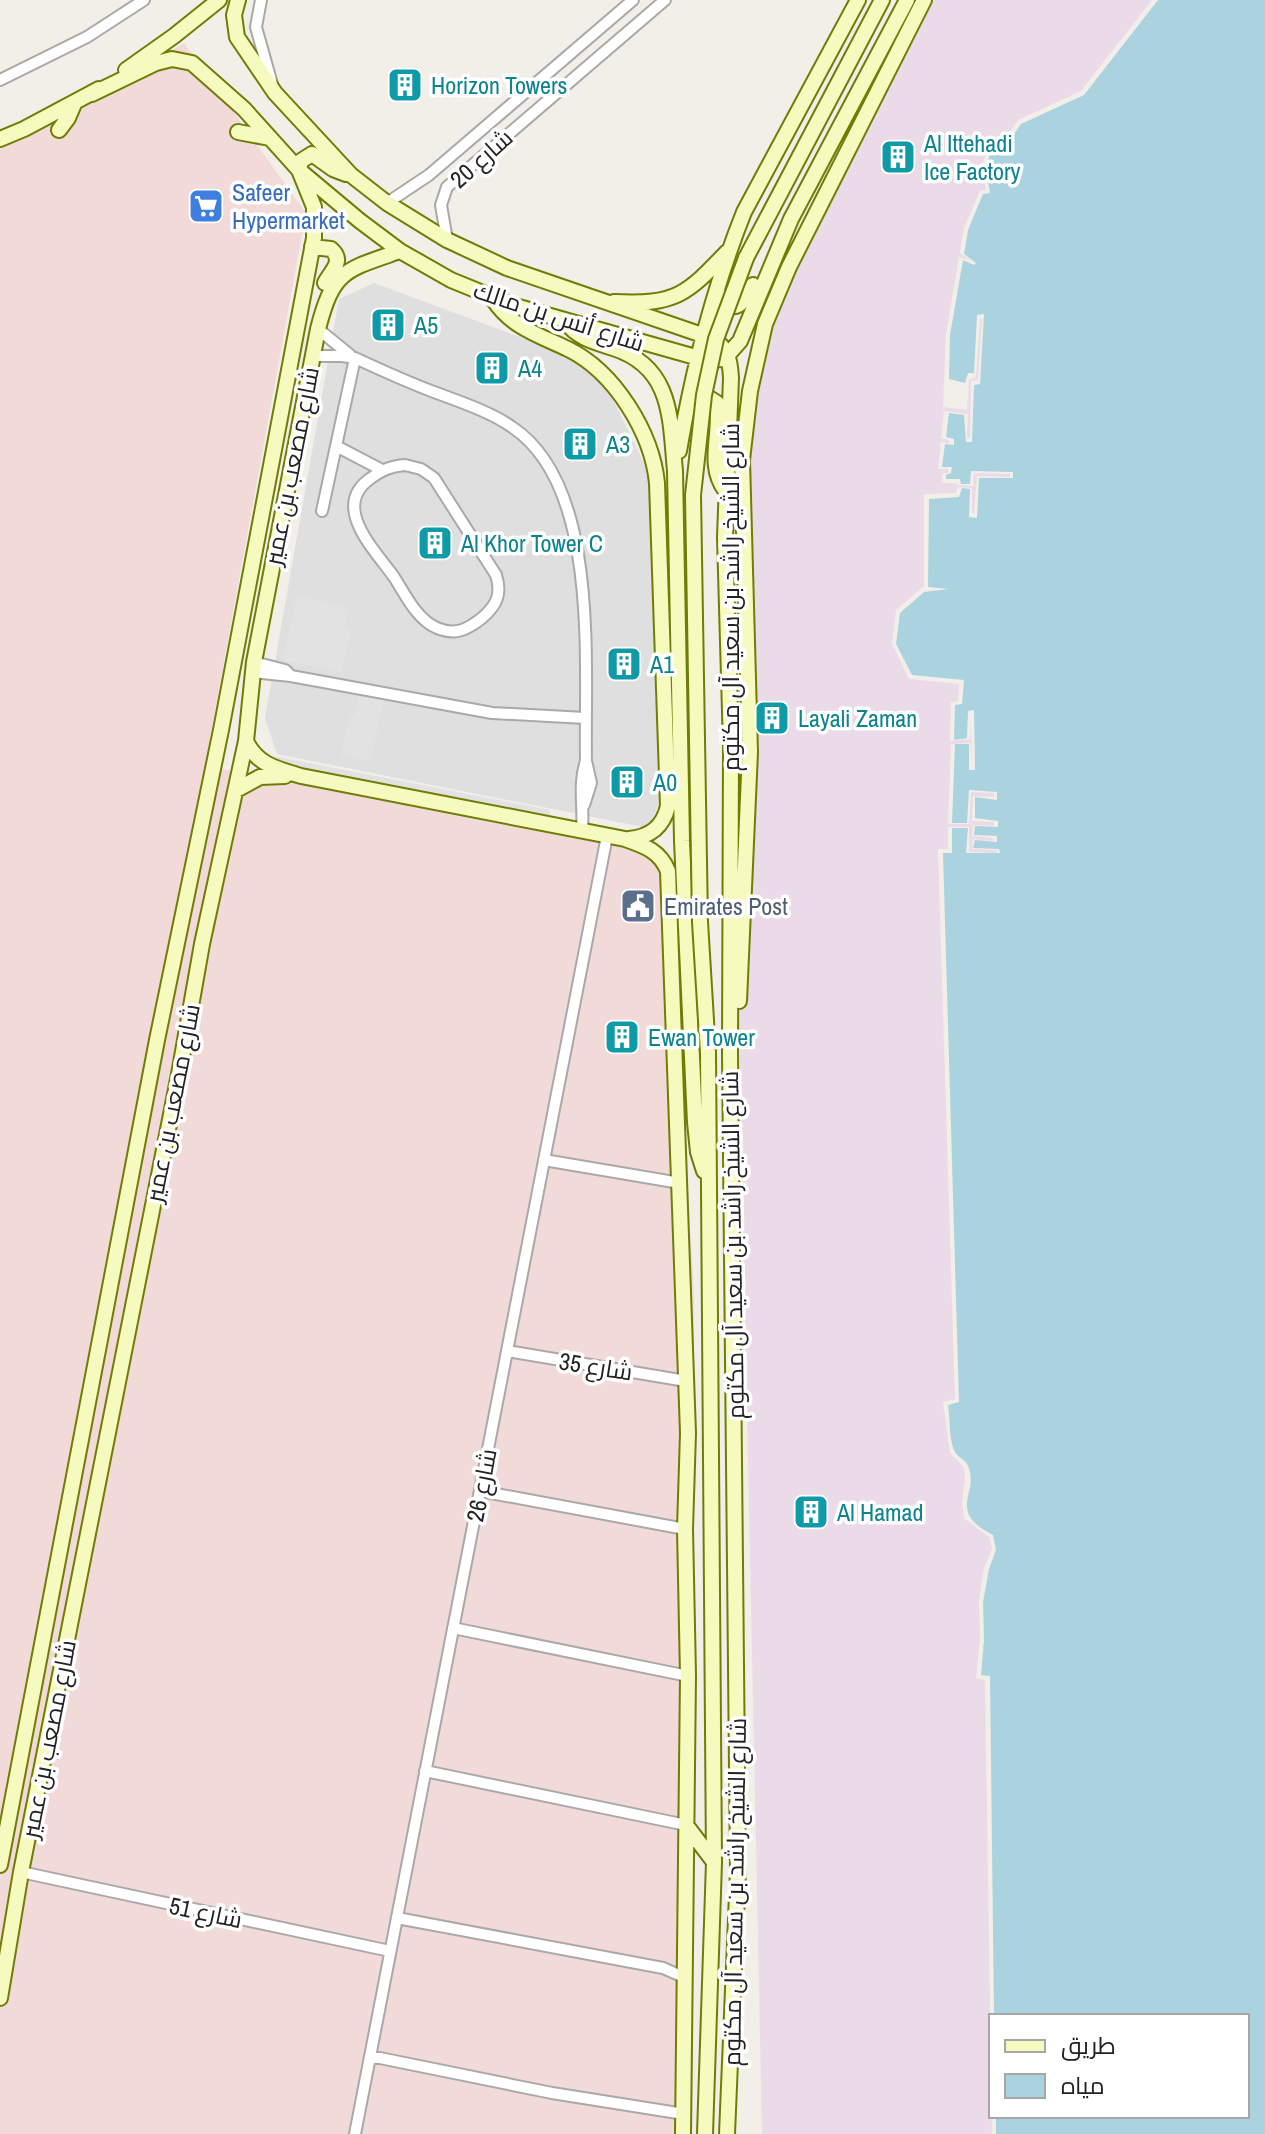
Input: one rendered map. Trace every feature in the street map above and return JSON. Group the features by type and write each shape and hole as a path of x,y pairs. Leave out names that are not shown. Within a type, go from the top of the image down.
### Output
{"main road":[{"path":"0,139 92,94 219,0"},
{"name":"شارع أنس بن مالك","path":"238,0 234,15 237,37 275,93 351,175 387,203 447,240 507,268 702,336"},
{"path":"675,471 696,358 730,248 744,212 858,0"},
{"name":"شارع الشيخ راشد بن سعيد آل مكتوم","path":"704,2134 714,1862 711,1316 708,1053 700,922 693,495 704,395 716,339 746,258 882,0"},
{"path":"696,358 718,361 740,341 791,219 907,0"},
{"path":"730,1053 739,996 748,821 748,603 742,460 750,391 765,324 789,267 924,0"},
{"name":"شارع أنس بن مالك","path":"92,94 156,63 181,60 202,69 244,109 299,170 400,251 493,299 696,358"},
{"path":"59,130 74,104"},
{"path":"238,132 270,138"},
{"path":"299,170 301,161 312,154 333,169 351,175"},
{"name":"شارع مصعب بن عمير","path":"0,1865 316,229 314,207 299,170"},
{"path":"744,212 738,245 720,288 722,297 728,304 742,304 755,283 766,275"},
{"path":"312,247 331,249 338,260 323,287 324,303"},
{"path":"602,302 654,303 673,298 699,282 730,248"},
{"name":"شارع مصعب بن عمير","path":"0,1998 21,1872 162,1164 202,944 246,741 253,667 318,329 324,303 333,285 345,272 361,263 400,251"},
{"path":"493,299 523,329 569,349 600,371 621,398 654,460 668,806 663,821 653,832 640,838 625,839"},
{"path":"565,321 580,336 635,358 654,376 666,399 675,471 682,841 695,1122 698,1152 708,1179"},
{"path":"281,343 295,333"},
{"path":"702,336 718,342 728,355"},
{"name":"شارع الشيخ راشد بن سعيد آل مكتوم","path":"727,2134 738,1870 730,1053 731,747 726,490 731,378 728,355"},
{"path":"681,437 694,402 706,396 715,400 719,408 715,467 718,480 726,490"},
{"path":"661,644 679,628"},
{"path":"246,741 251,752 263,763 301,776 625,839 652,850 662,859 668,871 686,1381 688,1676 683,2134"},
{"path":"236,790 254,779 269,775 301,776"},
{"path":"676,1096 695,1122"},
{"path":"685,1338 711,1316"},
{"path":"686,1825 714,1862"}],"street":[{"path":"0,80 87,37 144,0"},
{"path":"261,0 256,27 275,93"},
{"name":"شارع 20","path":"387,203 451,156 623,4 633,0"},
{"name":"شارع 20","path":"447,240 441,212 447,187 665,0"},
{"path":"451,156 454,166 463,173"},
{"path":"318,329 355,358"},
{"path":"313,356 355,358 499,418 529,440 546,462 571,517 579,557 583,600 586,761 591,783 584,805 582,831"},
{"path":"322,511 355,358"},
{"path":"336,446 382,470 405,465 428,472 493,568 499,589 497,602 470,628 445,631 423,619 356,522 353,509 355,495 362,484 382,470"},
{"path":"253,667 492,713 585,718"},
{"name":"شارع 26","path":"355,2134 607,836"},
{"path":"544,1160 680,1183"},
{"name":"شارع 35","path":"507,1351 686,1381"},
{"path":"480,1491 685,1529"},
{"path":"453,1628 688,1676"},
{"path":"425,1771 686,1825"},
{"name":"شارع 51","path":"21,1872 390,1951"},
{"path":"397,1918 663,1968 686,1978"},
{"path":"370,2056 552,2093 684,2114"}],"shaded area":[{"path":"928,0 1152,0 1081,91 1018,120 1005,140 987,150 981,169 986,190 980,191 964,228 960,253 972,261 959,257 946,334 943,407 967,410 969,380 976,377 982,318 978,380 971,381 970,438 967,438 968,414 944,411 941,438 949,440 949,443 941,442 938,469 948,469 948,473 942,474 942,483 957,485 973,486 974,473 1010,474 1010,477 977,476 974,513 972,488 958,487 956,493 924,494 924,586 896,610 892,644 909,679 959,684 958,701 951,702 950,741 970,739 971,715 972,766 970,743 951,744 948,824 969,824 971,792 994,793 994,797 973,796 972,821 994,822 994,826 973,825 972,836 993,838 993,841 973,839 972,849 997,850 997,853 969,852 969,827 948,827 948,849 938,849 955,1399 943,1402 950,1453 964,1467 964,1518 990,1538 992,1549 984,1568 979,1601 980,1640 976,1678 985,1680 989,2118 992,2118 992,2134 762,2134 729,551 731,486 741,417 768,318"},
{"path":"184,43 306,213 205,766 663,847 694,1288 691,2134 0,2134 0,145 78,110"},
{"path":"374,283 596,365 649,473 659,804 648,828 277,754 265,718 339,299"},
{"path":"297,595 349,607 344,628 351,630 342,673 283,660"},
{"path":"360,693 385,698 370,762 341,755 350,716 354,717"},
{"path":"273,756 550,810 550,818 272,764"}],"water":[{"path":"1158,0 1265,0 1265,2134 996,2134 996,2118 1249,2118 1249,2014 994,2014 990,1676 981,1675 983,1602 996,1550 993,1535 970,1517 967,1501 970,1474 967,1464 956,1454 950,1434 948,1405 959,1402 943,853 952,853 952,828 968,828 966,853 1000,853 999,849 973,848 975,840 997,842 997,836 974,835 975,826 998,827 998,821 975,818 975,797 997,800 997,792 969,790 967,823 952,823 955,744 969,744 969,770 975,770 974,710 968,711 967,738 954,740 955,705 962,704 964,680 912,675 896,644 900,613 924,592 949,589 928,587 929,499 959,497 962,488 970,489 969,517 977,518 979,478 1013,478 1013,472 971,471 970,484 961,484 960,479 946,479 952,467 942,467 945,444 954,445 954,439 946,437 949,413 964,415 966,442 972,442 974,385 980,384 984,314 977,315 974,373 968,373 965,383 949,379 950,335 963,260 976,263 964,254 968,230 983,194 990,193 986,169 990,153 1008,143 1021,124 1084,95"}],"place":[{"name":"Horizon Towers","path":"405,85"},
{"name":"Al Ittehadi Ice Factory","path":"898,157"},
{"name":"Safeer Hypermarket","path":"206,206"},
{"name":"A5","path":"388,325"},
{"name":"A4","path":"492,368"},
{"name":"A3","path":"580,444"},
{"name":"Al Khor Tower C","path":"435,543"},
{"name":"A1","path":"624,664"},
{"name":"Layali Zaman","path":"772,718"},
{"name":"A0","path":"627,782"},
{"name":"Emirates Post","path":"638,906"},
{"name":"Ewan Tower","path":"622,1037"},
{"name":"Al Hamad","path":"811,1512"}]}
